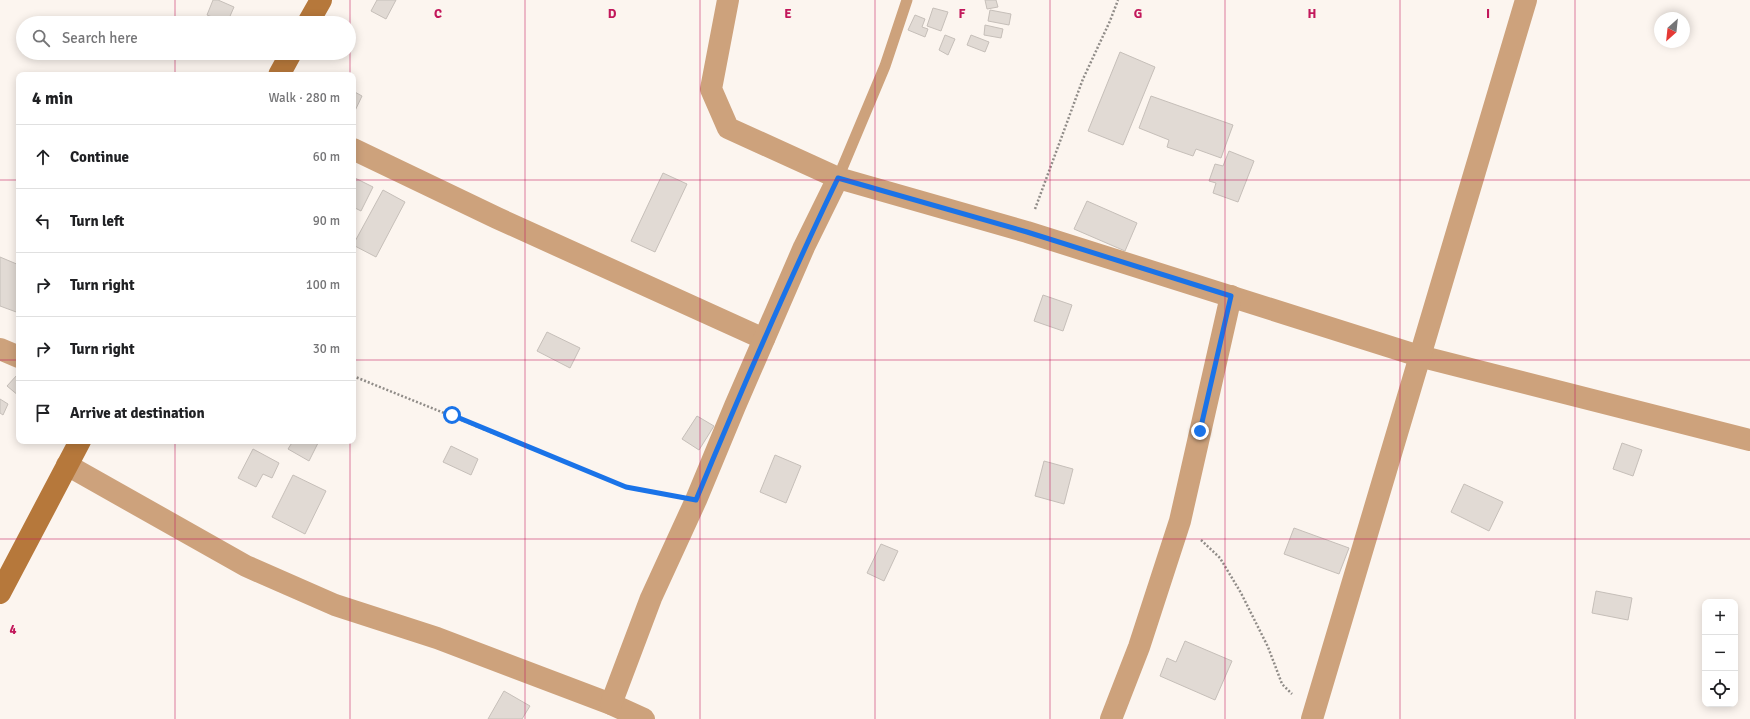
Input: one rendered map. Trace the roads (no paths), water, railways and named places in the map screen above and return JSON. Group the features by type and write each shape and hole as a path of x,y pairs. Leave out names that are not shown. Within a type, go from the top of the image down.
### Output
{"main road":[{"path":"312,16 321,0"},
{"path":"281,72 287,60"},
{"path":"0,593 78,444"}],"street":[{"path":"728,0 711,89 728,128 838,178 1027,232 1419,356 1750,440"},
{"path":"1313,717 1526,0"},
{"path":"356,150 497,218 764,339"},
{"path":"611,704 651,598 696,500 804,247 838,178"},
{"path":"1111,719 1139,647 1180,521 1231,296"},
{"path":"0,349 16,356"},
{"path":"67,465 246,566 335,605 437,638 611,704 644,719"}],"lane":[{"path":"838,178 885,66 907,0"}]}
